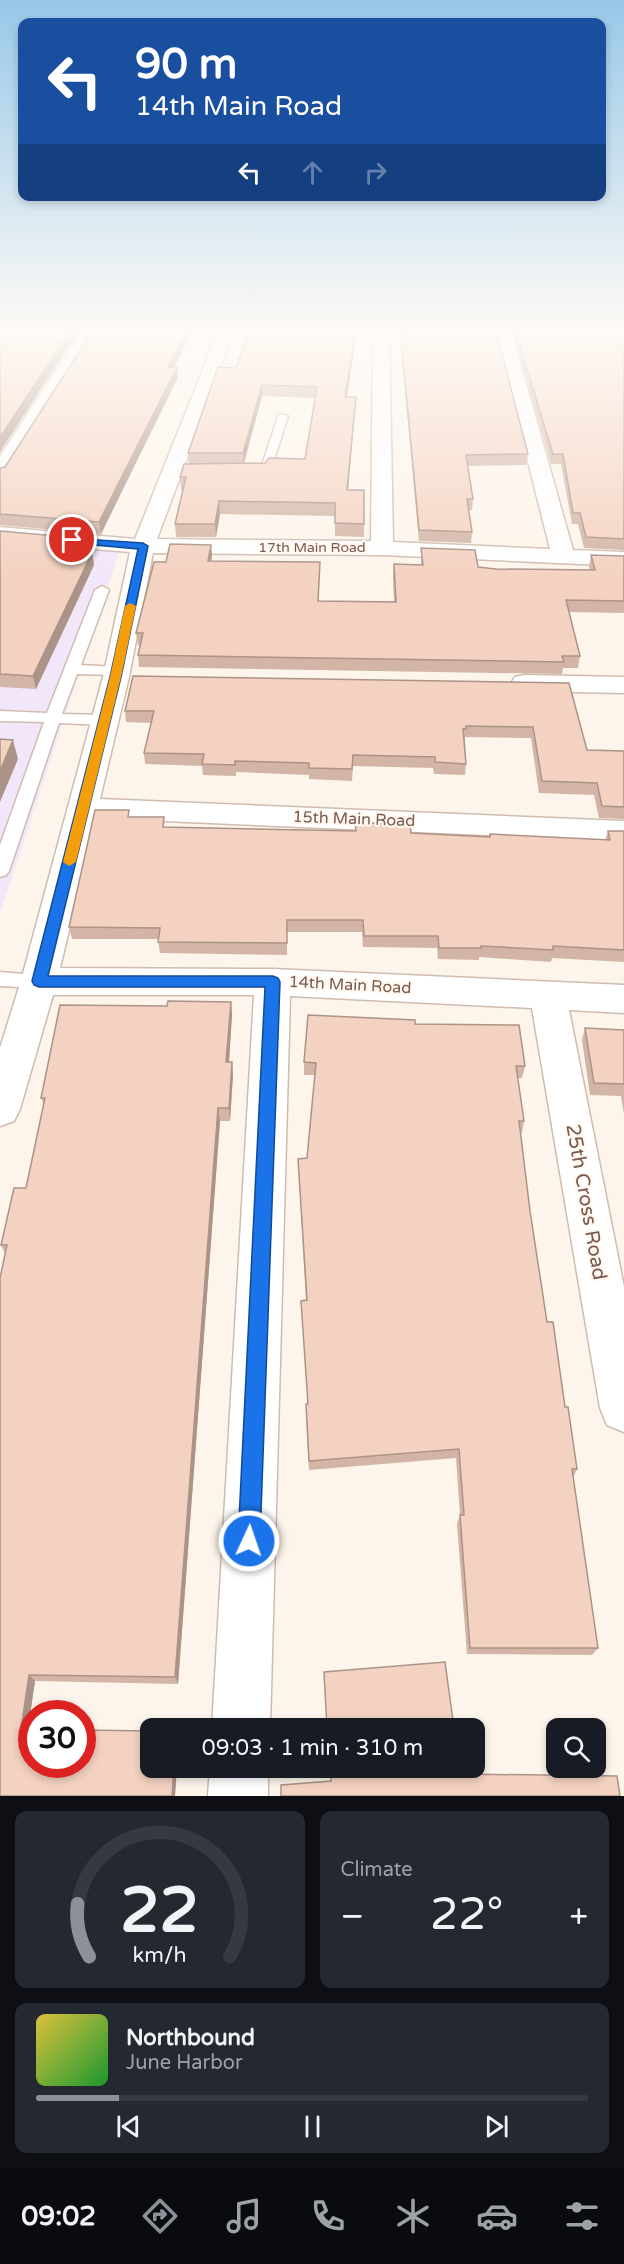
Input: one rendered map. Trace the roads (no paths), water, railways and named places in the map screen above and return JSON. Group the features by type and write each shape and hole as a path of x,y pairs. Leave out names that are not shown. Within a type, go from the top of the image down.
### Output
{"street":[{"path":"0,472 39,411"},
{"path":"0,1109 39,981 105,720 124,675 143,546 180,471 200,411"},
{"path":"381,411 382,548"},
{"path":"524,411 563,556"},
{"name":"17th Main Road","path":"0,534 143,546 382,548 624,559"},
{"path":"494,683 624,684"},
{"name":"15th Main Road","path":"83,808 624,831"},
{"name":"14th Main Road","path":"39,981 273,982 624,999"},
{"path":"241,1718 273,982"},
{"name":"25th Cross Road","path":"548,996 624,1408"},
{"path":"238,1796 239,1778"}],"lane":[{"path":"240,471 261,471 268,463 283,416"},
{"path":"0,870 53,718 102,590"},
{"path":"72,669 124,675"},
{"path":"0,716 105,720"},
{"path":"0,979 39,981"}]}
